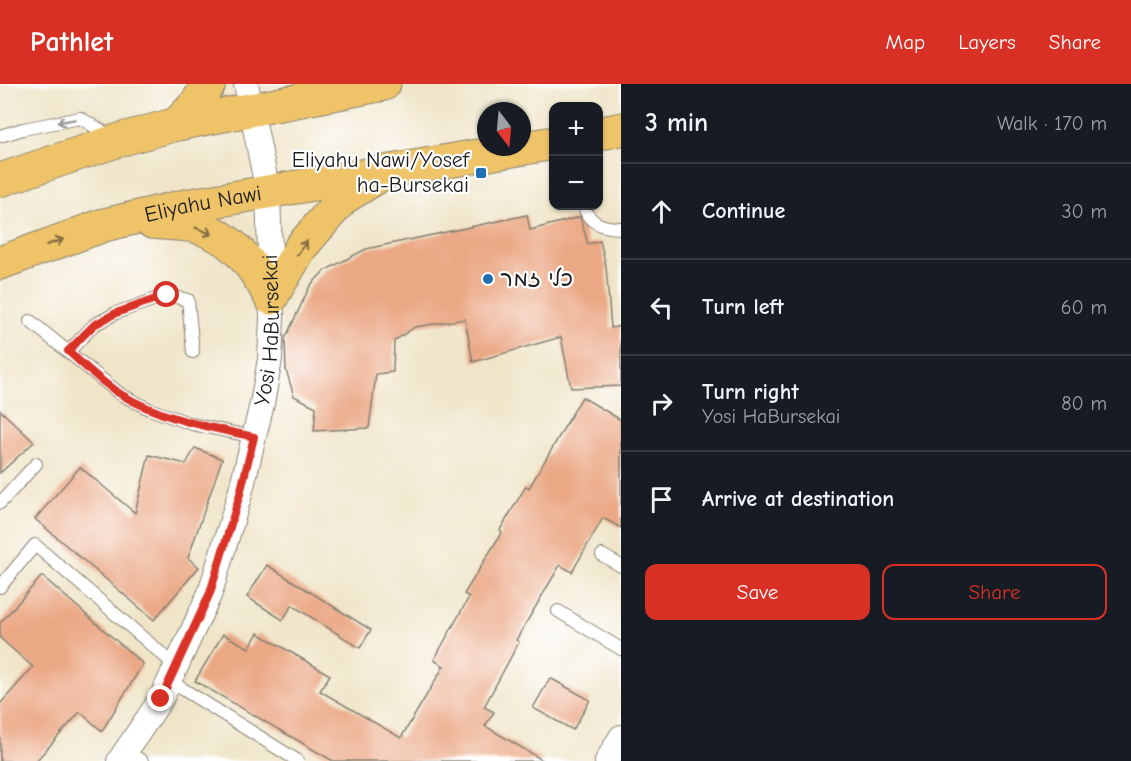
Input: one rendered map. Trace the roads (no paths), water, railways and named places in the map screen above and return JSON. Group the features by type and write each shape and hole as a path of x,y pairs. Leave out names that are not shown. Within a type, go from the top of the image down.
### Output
{"highway":[{"path":"177,124 196,104 209,84"},
{"path":"307,84 378,85"},
{"path":"0,180 177,124 249,97 378,85"},
{"name":"Eliyahu Nawi","path":"0,263 104,225 185,206 549,144"},
{"path":"271,298 301,247 343,198 388,171"},
{"path":"126,220 193,226 210,232 239,249 256,271 271,298"}],"street":[{"name":"Yosi HaBursekai","path":"129,758 174,674 210,593 240,494 270,359 268,192 249,97"},
{"path":"607,761 621,737"}],"lane":[{"path":"0,136 80,118 119,141"},
{"path":"586,210 589,218 599,224 609,228 621,228"},
{"path":"68,351 94,325 116,313 167,295 188,300 193,352"},
{"path":"30,321 120,394 149,409 192,424 254,437"},
{"path":"0,503 36,464"},
{"path":"0,588 35,545 174,674 298,761"},
{"path":"602,555 621,566"},
{"path":"558,612 621,649"}],"place":[{"name":"Eliyahu Nawi/Yosef ha-Bursekai","path":"481,173"},
{"name":"כלי זמר","path":"488,279"}]}
